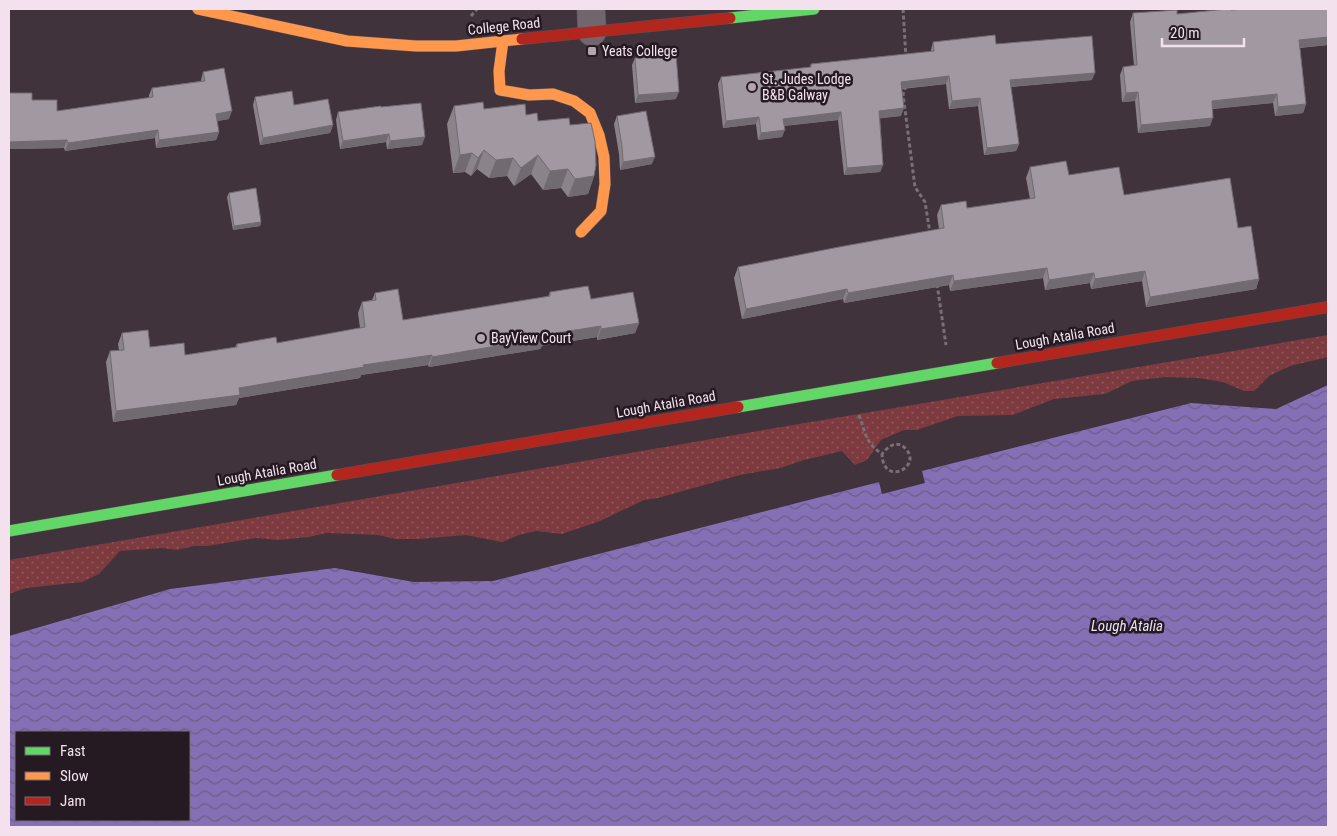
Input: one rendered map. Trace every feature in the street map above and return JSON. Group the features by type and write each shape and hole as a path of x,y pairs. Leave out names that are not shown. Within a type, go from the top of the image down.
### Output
{"street":[{"name":"College Road","path":"198,9 346,41 383,45 456,46 503,41 591,20 814,9"},
{"path":"503,41 499,71 500,90 529,95 554,94 574,101 590,113 599,135 604,157 605,184 601,210 581,232"},
{"name":"Lough Atalia Road","path":"9,531 1328,307"}],"path":[{"path":"903,9 907,62"},
{"path":"908,79 903,94 915,187 925,202 930,239"},
{"path":"936,277 949,371"},
{"path":"858,413 872,447 882,454 883,463 888,470 896,473 904,470 909,463 909,454 904,447 896,444 887,447 882,454"}],"shaded area":[{"path":"1328,335 1328,357 1290,366 1269,376 1254,391 1244,391 1223,382 1198,378 1165,377 1132,381 1105,394 1054,399 1013,415 958,416 917,430 904,430 881,440 867,460 855,465 842,451 780,468 740,475 658,498 644,500 600,521 562,534 536,531 502,542 466,535 396,539 378,535 326,533 309,537 278,540 256,538 177,550 162,548 120,551 99,574 82,582 26,588 9,594 9,560"}],"water":[{"name":"Lough Atalia","path":"1328,385 1328,827 9,827 9,636 170,589 335,568 414,582 493,581 879,482 882,494 925,483 922,471 1191,403 1276,409"}],"building":[{"path":"1230,9 1328,9 1328,37 1299,40 1306,104 1278,107 1277,94 1212,101 1213,118 1141,125 1138,92 1126,93 1123,67 1137,65 1133,13 1177,10 1177,14"},
{"path":"995,35 996,44 1092,36 1095,73 1010,80 1019,144 987,148 980,98 952,101 949,76 901,82 904,108 879,111 883,165 847,168 841,112 783,119 785,130 761,133 759,117 726,121 721,77 811,67 811,64 934,51 933,42"},
{"path":"676,54 679,92 638,95 635,58"},
{"path":"224,68 232,111 216,114 219,132 159,140 158,130 68,143 67,140 9,142 9,93 32,93 32,100 57,100 57,111 153,97 152,88 205,81 203,72"},
{"path":"292,91 294,105 328,99 333,125 263,138 255,97"},
{"path":"483,102 484,109 525,104 526,115 537,113 538,121 569,118 570,125 591,123 595,141 596,165 594,176 575,179 568,169 550,171 538,155 521,168 513,158 496,160 484,150 478,158 472,153 460,155 454,106"},
{"path":"421,103 425,137 390,141 389,134 343,141 338,112"},
{"path":"646,111 655,157 623,162 617,116"},
{"path":"1066,161 1069,175 1119,167 1124,195 1230,178 1238,228 1251,226 1259,279 1150,297 1145,271 1095,279 1094,273 1049,280 1047,268 954,281 953,275 848,293 847,289 746,309 738,267 944,228 941,205 966,201 967,208 1035,198 1030,167"},
{"path":"256,188 261,222 234,226 229,193"},
{"path":"588,286 591,299 633,292 639,323 601,329 601,326 544,335 544,338 432,357 432,355 363,365 364,367 239,388 240,395 116,411 110,351 124,350 122,333 148,330 150,347 184,343 185,355 237,347 237,344 276,337 277,343 365,327 362,302 376,300 375,293 398,289 403,320 550,296 550,292"}],"traffic: fast":[{"path":"730,18 814,9"},
{"path":"738,407 997,363"},
{"path":"9,531 337,475"}],"traffic: slow":[{"path":"198,9 347,41 416,46 456,46 522,39"},
{"path":"503,41 499,71 500,90 529,95 553,94 574,101 590,113 599,135 604,157 605,184 601,211 581,232"}],"traffic: jam":[{"path":"522,39 730,18"},
{"path":"997,363 1328,307"},
{"path":"337,475 738,407"}],"place":[{"name":"Yeats College","path":"592,51"},
{"name":"St. Judes Lodge B&B Galway","path":"752,87"},
{"name":"BayView Court","path":"481,338"}]}
